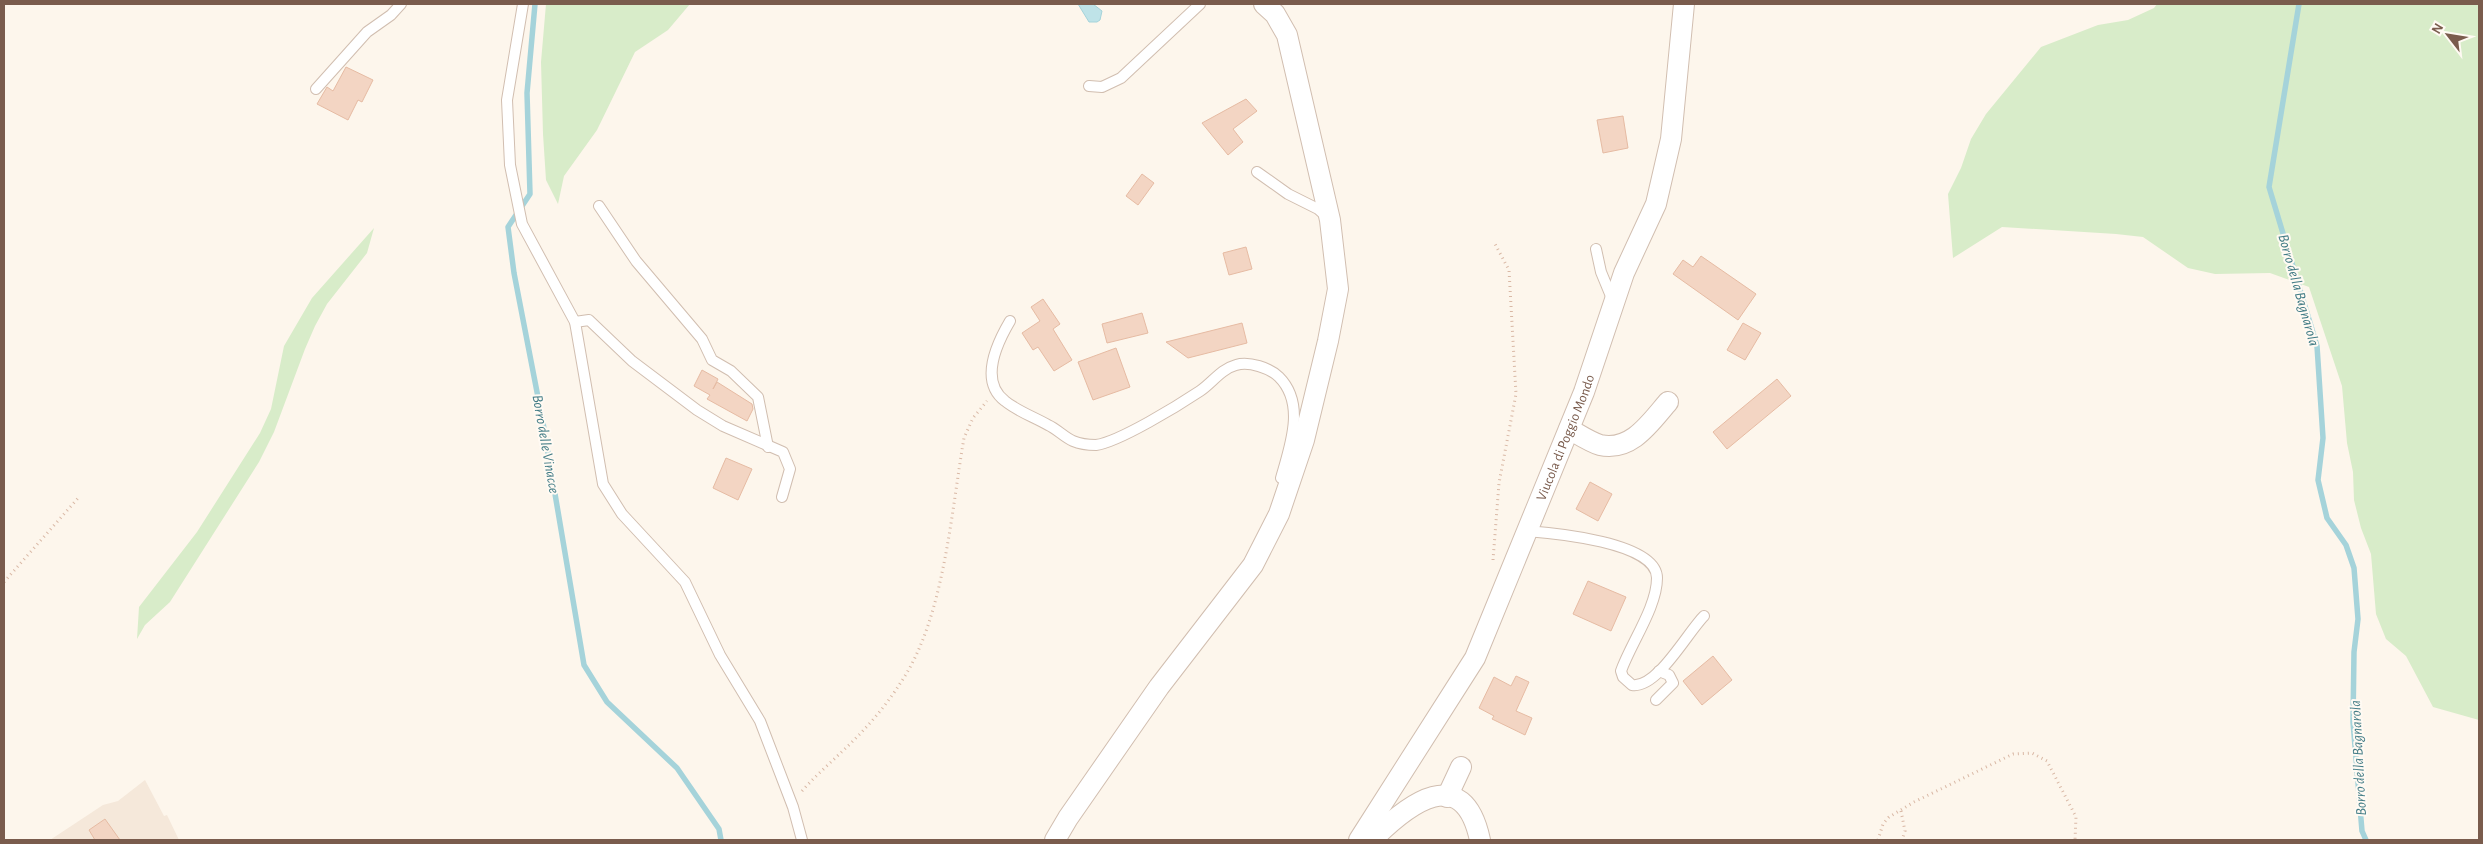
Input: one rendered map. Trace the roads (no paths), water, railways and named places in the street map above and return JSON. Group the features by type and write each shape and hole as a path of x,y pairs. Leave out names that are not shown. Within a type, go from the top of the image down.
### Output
{"street":[{"path":"1055,840 1068,818 1159,687 1199,633 1237,589 1253,565 1267,540 1290,488 1319,384 1338,290 1330,220 1286,35 1275,14 1264,4"},
{"name":"Viucola di Poggio Mondo","path":"1360,840 1475,658 1584,392 1624,273 1658,195 1671,139 1684,4"},
{"path":"1569,429 1600,444 1625,445 1639,434 1668,402"},
{"path":"1447,797 1461,767"},
{"path":"1372,840 1402,812 1415,804 1428,799 1453,796 1466,805 1477,828 1480,840"}],"lane":[{"path":"316,89 367,32 391,15 401,4"},
{"path":"523,4 507,100 510,165 522,224 575,322 603,484 622,514 685,582 720,654 760,721 793,807 802,840"},
{"path":"1089,86 1102,87 1121,78 1200,4"},
{"path":"1257,172 1288,194 1318,209 1330,220"},
{"path":"599,206 636,261 702,339 712,360 730,370 758,397 768,447"},
{"path":"1596,249 1601,272 1614,302"},
{"path":"575,322 589,320 632,361 696,410 723,426 783,452 790,469 782,497"},
{"path":"1010,321 1002,334 992,364 993,383 997,393 1004,400 1074,441 1093,445 1113,440 1154,418 1201,390 1220,373 1236,364 1261,367 1278,376 1290,396 1293,406 1293,427 1277,494 1253,565"},
{"path":"1526,531 1588,539 1636,552 1647,561 1657,576 1656,587 1649,608 1628,650 1621,671 1627,683 1637,686 1642,685 1666,665 1704,616"},
{"path":"1656,700 1674,682 1669,675 1659,671"}],"water":[{"path":"1078,4 1093,4 1102,11 1100,20 1089,22"}],"waterway":[{"name":"Borro delle Vinacce","path":"535,4 527,93 530,194 508,227 514,273 543,423 584,665 607,702 677,768 719,829 721,840"},
{"name":"Borro della Bagnarola","path":"2299,4 2269,187 2317,346 2323,438 2318,480 2327,518 2346,545 2354,568 2358,619 2354,652 2353,722 2362,831 2366,840"}]}
